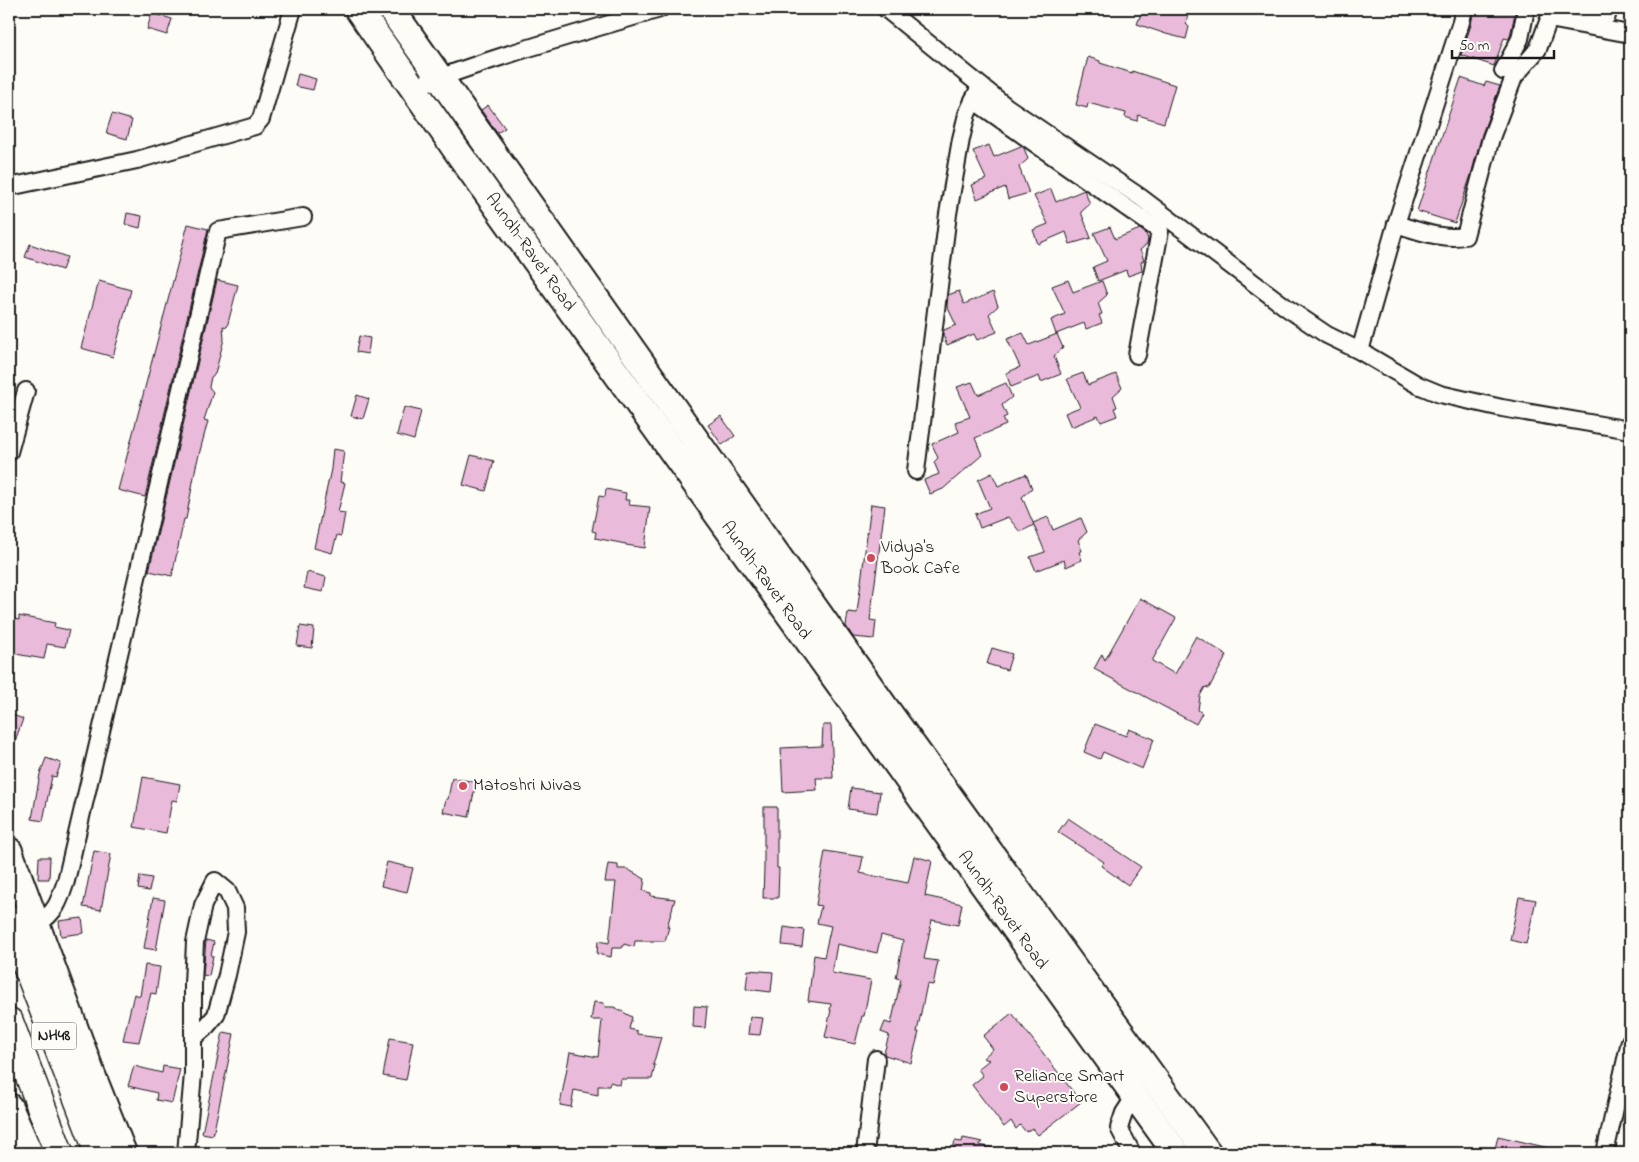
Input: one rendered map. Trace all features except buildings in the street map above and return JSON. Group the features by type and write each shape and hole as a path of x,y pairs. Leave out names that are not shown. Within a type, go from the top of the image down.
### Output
{"highway":[{"name":"NH48","path":"9,919 99,1153"},
{"name":"NH48","path":"9,1022 59,1153"}],"main road":[{"name":"Aundh-Ravet Road","path":"358,9 456,151 1176,1153"},
{"name":"Aundh-Ravet Road","path":"391,9 886,709 1208,1153"},
{"path":"9,851 123,1153"},
{"path":"9,1107 29,1153"}],"street":[{"path":"9,187 137,160 255,126 261,119 293,9"},
{"path":"413,88 440,77 644,11 660,9"},
{"path":"886,9 976,93 1160,231 1137,354"},
{"path":"1360,351 1396,224 1462,22 1464,9"},
{"path":"1503,70 1520,39 1526,9"},
{"path":"1582,9 1607,16"},
{"path":"1396,224 1438,237 1465,236 1491,138 1514,77 1538,49 1549,19 1630,34"},
{"path":"976,93 1007,107 1140,197 1287,308 1327,335 1360,351 1418,385 1440,394 1502,408 1630,430"},
{"path":"916,471 948,214 961,139 967,114 976,93"},
{"path":"37,925 48,918 58,907 66,881 218,231 303,217"},
{"path":"9,452 26,391"},
{"path":"186,1153 193,1074 193,1038 193,961 195,942 203,905 215,881 227,891 235,908 236,932 216,1015 193,1038"},
{"path":"1605,1153 1624,1099 1630,1041"},
{"path":"865,1153 876,1059"},
{"path":"1132,1153 1119,1128 1124,1113 1135,1096"}],"place":[{"name":"Vidya's Book Cafe","path":"871,558"},
{"name":"Matoshri Nivas","path":"463,786"},
{"name":"Reliance Smart Superstore","path":"1004,1087"}]}
